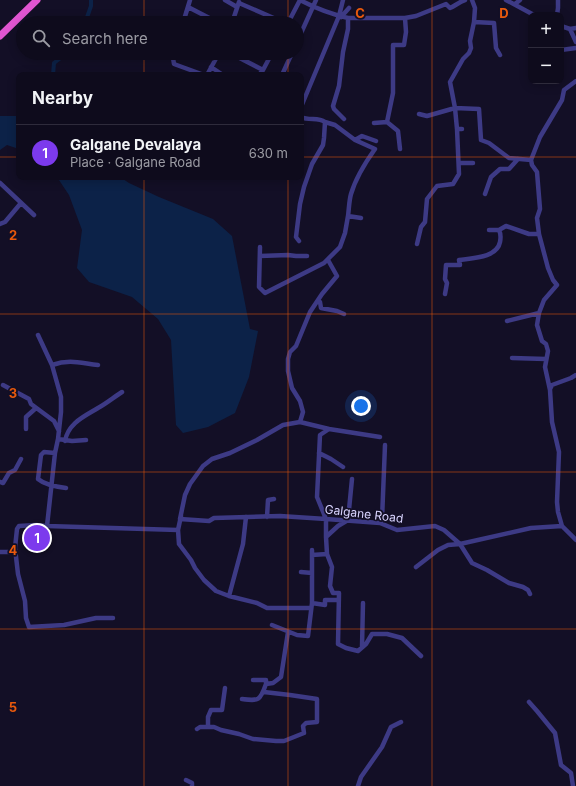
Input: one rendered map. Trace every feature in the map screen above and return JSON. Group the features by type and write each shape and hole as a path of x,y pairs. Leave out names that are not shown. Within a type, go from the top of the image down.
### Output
{"highway":[{"path":"21,16 38,0"},
{"path":"0,36 16,21"}],"street":[{"path":"185,16 190,0"},
{"path":"225,0 239,3 269,16"},
{"path":"292,16 300,0 312,6 348,18 405,18 416,16 446,2 450,8 455,6 460,1 465,0"},
{"path":"304,25 316,0"},
{"path":"304,99 340,16 343,0"},
{"path":"417,244 421,227 425,222 427,199 437,186 453,184 459,174 460,129 450,82 471,48 470,41 475,8 472,0"},
{"path":"506,0 529,12"},
{"path":"515,4 520,0"},
{"path":"557,12 558,0"},
{"path":"234,16 239,3"},
{"path":"188,7 206,16"},
{"path":"340,16 349,8"},
{"path":"344,119 334,109 334,106 339,86 343,52 348,29 348,18"},
{"path":"387,122 393,93 393,45 404,45 406,32 405,18"},
{"path":"474,22 494,23 496,48 500,55"},
{"path":"564,27 570,29 576,28"},
{"path":"570,29 576,42"},
{"path":"564,50 576,48"},
{"path":"173,60 174,64 196,72"},
{"path":"209,72 214,60"},
{"path":"244,60 263,70 268,60"},
{"path":"283,72 289,60"},
{"path":"211,67 218,72"},
{"path":"576,81 564,90 562,100 540,137 531,160 532,165 537,172 540,209 537,218 539,234 548,268 557,285 544,300 537,324 542,340 546,344 548,351 545,367 550,390 552,422 559,452 558,512 562,526 576,540"},
{"path":"419,114 427,116 456,108 479,109 481,140 489,143 509,158 531,160"},
{"path":"260,247 259,287 265,294 328,260 340,247 345,233 351,195 363,167 375,149 355,140 335,125 322,120 304,118"},
{"path":"299,241 296,237 300,204 312,164 323,145 324,122"},
{"path":"374,123 387,122 398,131 400,149"},
{"path":"355,140 362,136 376,141"},
{"path":"485,194 491,177 500,169 509,169 518,159"},
{"path":"459,163 473,163"},
{"path":"0,183 34,215"},
{"path":"0,224 5,222 21,203"},
{"path":"348,216 361,218"},
{"path":"489,230 499,230 506,226 529,234 539,234"},
{"path":"445,294 447,283 445,279 446,265 460,265 459,260 485,256 495,251 499,245 501,235 499,230"},
{"path":"260,256 307,256"},
{"path":"300,422 303,412 300,401 292,388 288,371 288,360 290,352 296,346 310,312 322,294 337,276 328,260"},
{"path":"318,300 320,302 320,308 337,311 344,314"},
{"path":"506,321 539,313"},
{"path":"38,335 52,365 61,397 59,431 55,453 47,526"},
{"path":"512,358 546,359"},
{"path":"52,365 71,361 98,365"},
{"path":"550,390 552,385 576,375"},
{"path":"3,385 29,399 36,408 54,421 59,431"},
{"path":"66,440 68,431 82,418 122,392"},
{"path":"26,429 26,417 36,408"},
{"path":"339,600 325,600 325,605 266,608 257,603 216,591 194,568 191,560 179,544 178,530 185,495 190,484 203,466 212,459 230,453 283,425 300,422 329,429 380,437"},
{"path":"329,429 320,435 317,498 326,519 327,554 332,567 330,586 333,593 339,593 338,644 358,651 366,644 372,634 386,634 402,638 421,656"},
{"path":"58,439 72,441 86,440"},
{"path":"380,523 382,520 385,445"},
{"path":"55,453 44,452 41,455 38,479 41,482 55,487 66,488"},
{"path":"320,452 343,466"},
{"path":"0,482 3,483 9,473 15,470 21,459"},
{"path":"180,518 186,494 198,474"},
{"path":"326,538 338,526 348,520 352,479"},
{"path":"267,516 268,500 274,499"},
{"name":"Galgane Road","path":"180,518 209,521 214,518 280,516 380,523 397,530 435,526 444,530 460,544 472,563 509,583 523,587 528,590 530,594"},
{"path":"229,596 243,544 246,517"},
{"path":"112,618 96,618 64,626 29,627 26,618 25,601 18,574 15,548 17,529 19,526 36,525 178,530"},
{"path":"416,568 438,550 448,545 460,544 531,528 562,526"},
{"path":"0,552 10,552 15,548"},
{"path":"272,625 297,635 308,636 312,606 312,552 327,554"},
{"path":"301,572 312,573"},
{"path":"362,647 363,603"},
{"path":"266,684 273,683 281,677 288,632"},
{"path":"242,699 255,700 262,696 266,680 253,680"},
{"path":"208,727 208,717 211,710 222,710 225,688"},
{"path":"197,729 200,727 214,727 253,739 276,742 284,741 304,734 303,726 306,723 317,722 317,699 264,692"},
{"path":"529,702 555,733 561,765 571,774 574,786"},
{"path":"358,786 361,776 382,746 391,726 401,722"},
{"path":"186,780 192,782 192,786"}],"water":[{"path":"0,116 16,116 16,148 7,145 0,150"},
{"path":"59,180 124,180 159,197 213,219 232,236 250,329 258,331 249,377 235,413 208,427 183,433 176,425 171,340 158,319 132,297 89,282 77,268 82,230 69,195"}],"waterway":[{"path":"87,16 91,6 91,0"},
{"path":"53,72 54,63 58,60"}],"place":[{"name":"Galgane Devalaya","path":"37,538"}]}
